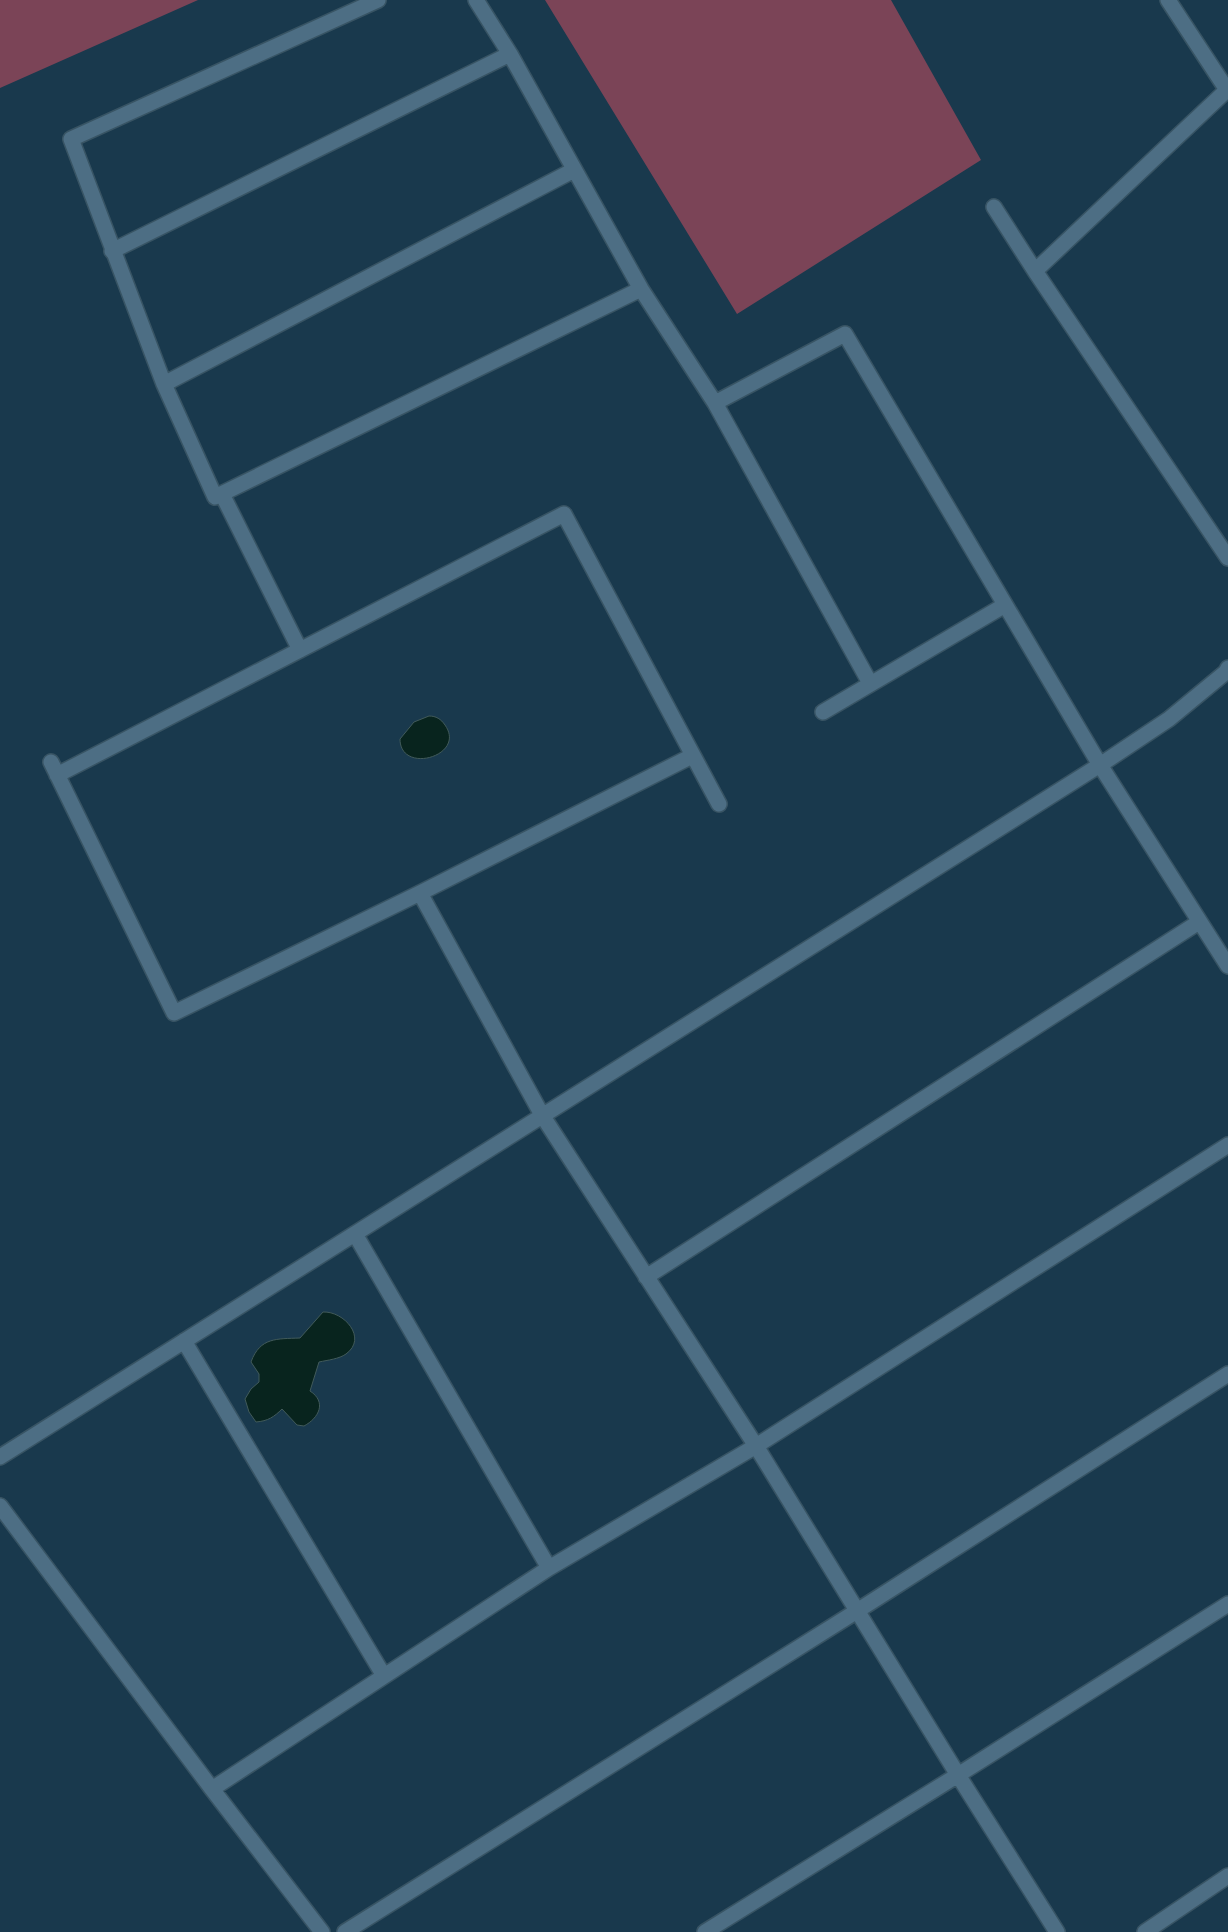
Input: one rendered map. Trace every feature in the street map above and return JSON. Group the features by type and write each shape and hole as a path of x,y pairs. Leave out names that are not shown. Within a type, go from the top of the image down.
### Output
{"street":[{"path":"378,0 71,139 164,384 216,497 641,289"},
{"path":"476,0 510,54 641,289 715,403 870,684"},
{"path":"1034,271 1227,89 1168,0"},
{"path":"112,251 510,54"},
{"path":"164,384 574,170"},
{"path":"994,207 1034,271 1228,558"},
{"path":"715,403 845,334 1100,765 1228,966"},
{"path":"222,494 300,650"},
{"path":"692,756 420,893 174,1013 54,768 300,650 564,514 719,804"},
{"path":"823,712 1005,605"},
{"path":"0,1457 1100,765 1169,719 1226,672 1228,668"},
{"path":"420,893 542,1115 756,1446 1057,1932"},
{"path":"646,1277 1199,922"},
{"path":"212,1789 549,1568 756,1446 1228,1145"},
{"path":"356,1234 549,1568"},
{"path":"184,1340 384,1676"},
{"path":"344,1932 857,1611 1228,1374"},
{"path":"0,1506 212,1789 322,1932"},
{"path":"705,1932 1228,1604"},
{"path":"1145,1932 1225,1883"}],"shaded area":[{"path":"0,0 198,0 0,88"},
{"path":"545,0 891,0 981,160 737,314"},
{"path":"429,716 438,718 445,725 449,736 447,745 440,753 431,757 420,759 410,756 403,750 400,739 414,722"},
{"path":"323,1312 339,1316 345,1321 354,1333 355,1341 352,1348 343,1356 319,1362 310,1391 315,1395 320,1405 314,1419 304,1426 297,1425 282,1409 264,1421 256,1422 249,1412 245,1399 251,1389 259,1382 259,1374 251,1362 255,1354 259,1348 270,1341 300,1338"}]}
